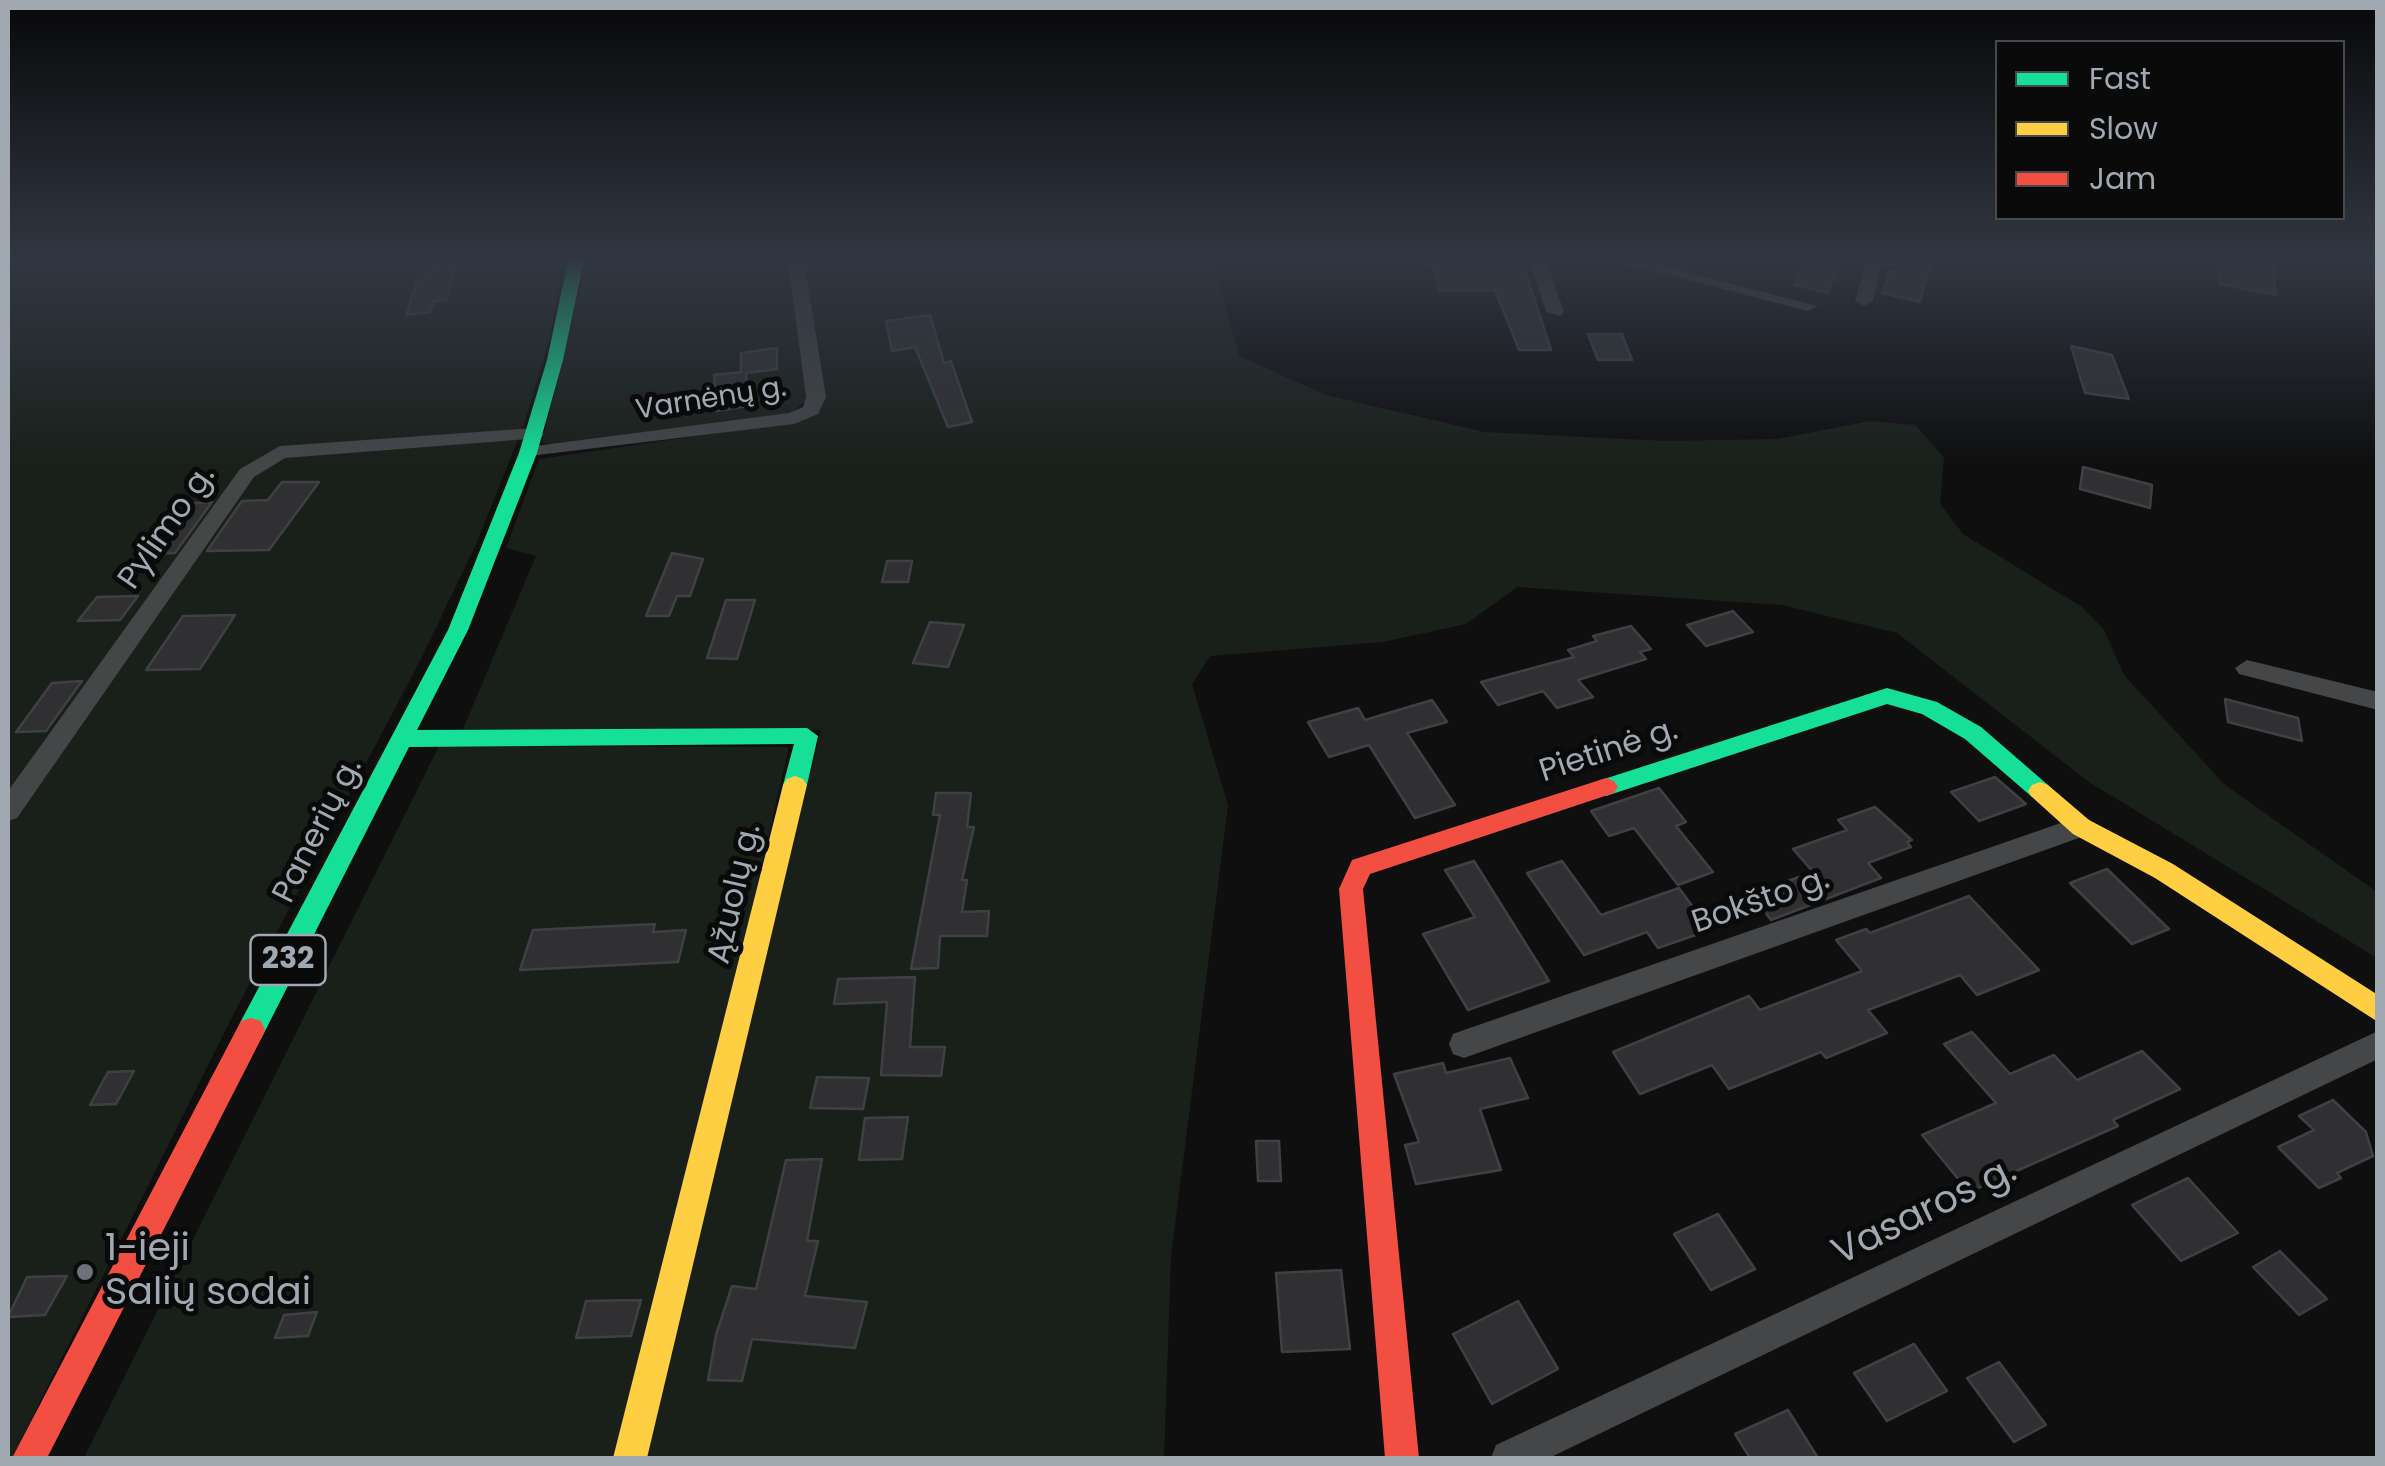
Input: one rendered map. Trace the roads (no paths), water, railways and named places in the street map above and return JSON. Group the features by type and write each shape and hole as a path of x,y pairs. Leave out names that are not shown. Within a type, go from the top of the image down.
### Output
{"street":[{"name":"Panerių g.","path":"29,1458 404,739 488,561 531,443 559,329"},
{"name":"Varnėnų g.","path":"531,443 794,418 810,410 816,397 806,329"},
{"name":"Pylimo g.","path":"8,811 247,473 280,452 531,443"},
{"path":"2247,668 2378,701"},
{"name":"Pietinė g.","path":"1402,1458 1352,909 1351,889 1362,866 1886,696 1930,708 1973,733 2081,826 2164,871 2378,1010"},
{"name":"Ąžuolų g.","path":"404,739 807,736 630,1458"},
{"name":"Bokšto g.","path":"1464,1044 2081,826"},
{"name":"Vasaros g.","path":"1509,1458 2378,1044"}],"place":[{"name":"1-ieji Salių sodai","path":"85,1272"}]}
